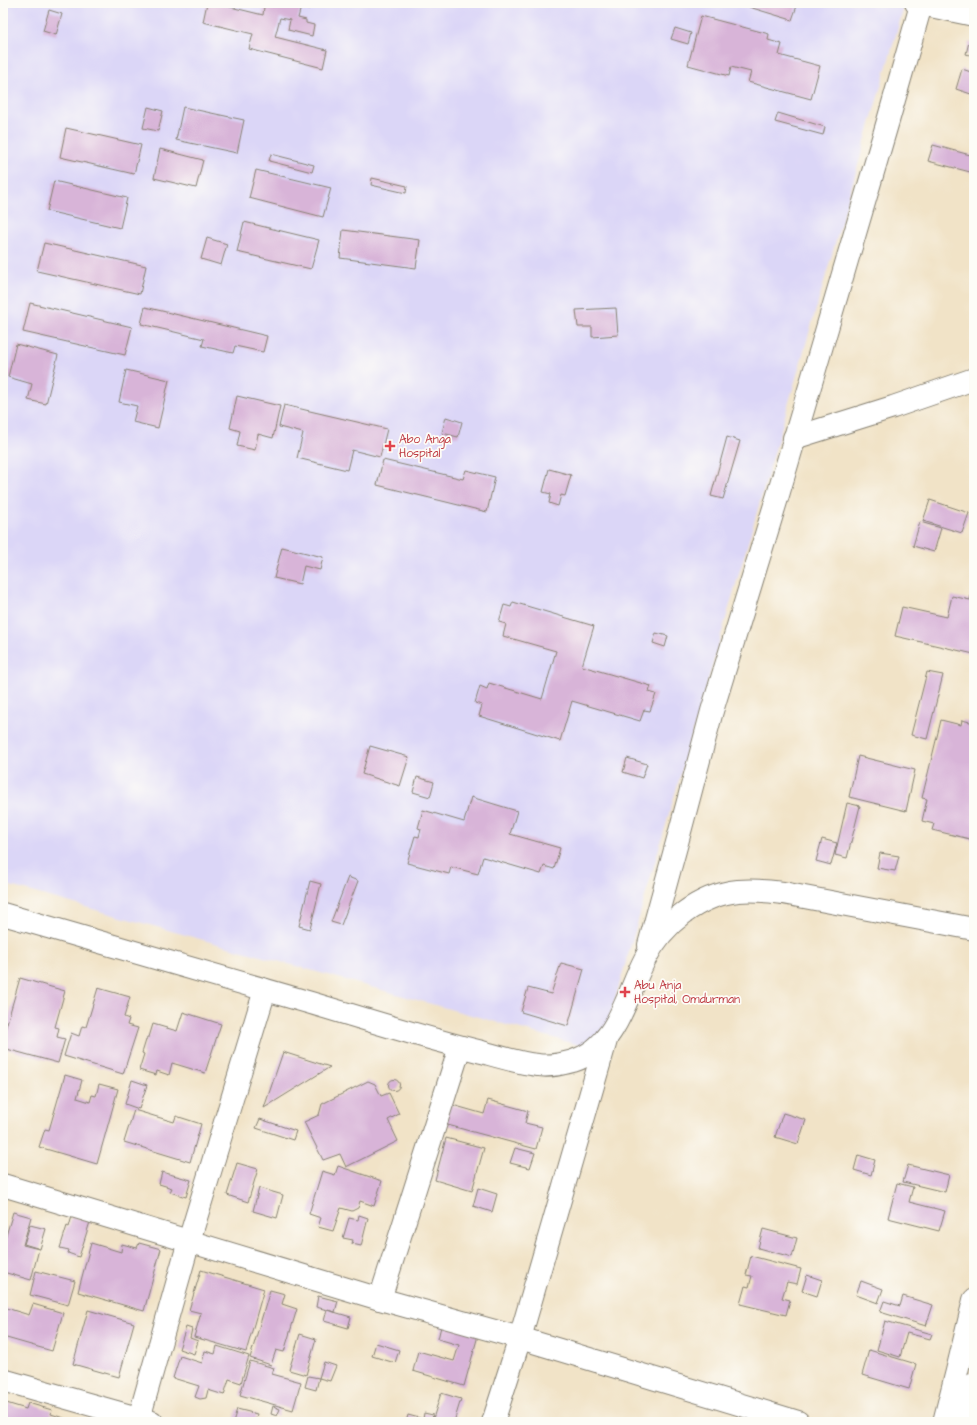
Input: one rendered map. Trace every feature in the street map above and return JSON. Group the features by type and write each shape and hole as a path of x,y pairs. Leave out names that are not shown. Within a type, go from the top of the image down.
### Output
{"street":[{"path":"3,914 460,1047 540,1065 559,1065 577,1060 593,1050 607,1038 618,1021 645,958 712,711 888,121 918,4 972,11"},
{"path":"794,438 893,407 974,379"},
{"path":"645,958 657,938 673,921 692,907 713,897 736,891 759,890 783,893 974,929"},
{"path":"3,1380 143,1421 189,1241 265,990"},
{"path":"493,1422 520,1338 607,1038"},
{"path":"380,1299 460,1047"},
{"path":"3,1185 380,1299 520,1338 798,1422"},
{"path":"944,1422 974,1300"},
{"path":"966,1422 974,1384"}],"shaded area":[{"name":"Abo Anga Hospital","path":"3,3 888,3 904,7 600,1051 3,884"}],"building":[{"path":"207,3 214,3 263,15 264,7 252,3 310,3 309,9 301,7 298,18 306,20 306,23 314,25 312,36 288,30 290,20 280,18 275,37 327,50 323,68 249,49 253,34 203,22"},
{"path":"750,3 798,3 792,20 749,7"},
{"path":"49,10 62,14 56,35 43,31"},
{"path":"701,16 769,34 768,40 782,44 779,55 820,66 811,99 748,82 751,72 731,67 729,76 688,65"},
{"path":"675,28 691,33 688,44 671,39"},
{"path":"969,42 974,43 974,56 966,54"},
{"path":"962,69 974,73 974,84 971,94 956,89"},
{"path":"148,107 163,111 158,131 143,128"},
{"path":"183,107 244,120 237,153 176,140"},
{"path":"778,113 825,127 823,135 775,122"},
{"path":"66,128 141,145 134,174 60,157"},
{"path":"933,145 974,156 974,173 928,161"},
{"path":"160,149 203,160 196,188 154,178"},
{"path":"271,154 314,165 312,172 269,161"},
{"path":"256,170 331,188 323,217 249,198"},
{"path":"372,178 407,186 406,193 371,185"},
{"path":"54,181 127,198 120,228 47,211"},
{"path":"244,222 319,240 311,269 237,252"},
{"path":"343,230 420,240 416,268 340,258"},
{"path":"207,238 227,244 221,265 201,259"},
{"path":"44,243 146,266 140,294 37,271"},
{"path":"30,303 132,327 125,355 23,332"},
{"path":"145,307 267,336 263,352 235,346 233,353 202,346 204,339 141,324"},
{"path":"616,308 618,335 592,337 592,327 578,327 576,310"},
{"path":"16,344 58,355 46,404 28,400 32,384 8,377"},
{"path":"126,370 169,380 158,428 133,422 137,406 119,402"},
{"path":"237,396 280,406 273,438 258,434 255,450 237,446 240,431 230,428"},
{"path":"284,405 387,429 380,457 352,450 347,470 297,458 303,433 279,427"},
{"path":"446,417 462,422 458,437 442,433"},
{"path":"727,437 740,441 723,499 711,496"},
{"path":"383,460 463,479 466,470 495,477 487,512 377,485"},
{"path":"549,469 571,475 565,496 561,495 558,506 549,503 551,494 543,492"},
{"path":"930,500 969,513 962,533 923,521"},
{"path":"920,522 941,528 934,552 913,546"},
{"path":"282,547 323,557 320,570 304,566 300,584 274,578"},
{"path":"973,584 974,654 895,636 902,607 947,617 952,596 970,600"},
{"path":"513,602 594,626 582,666 651,686 649,692 656,694 650,711 644,710 640,721 572,701 560,741 479,716 482,705 475,703 480,686 487,689 489,683 542,699 556,651 503,636 506,624 499,622 504,605 511,607"},
{"path":"656,633 668,636 665,647 653,643"},
{"path":"927,672 943,675 927,739 911,735"},
{"path":"941,720 961,725 962,720 974,723 974,840 932,830 934,824 922,821 927,799 922,798"},
{"path":"370,746 409,757 400,786 362,774"},
{"path":"858,756 915,770 906,811 849,797"},
{"path":"627,758 647,764 642,778 623,772"},
{"path":"417,777 434,782 430,797 413,792"},
{"path":"471,797 517,811 510,834 560,848 554,869 544,866 541,874 483,857 478,874 451,867 449,874 407,863 415,836 419,837 421,829 418,828 423,810 464,822"},
{"path":"847,803 860,806 847,858 835,855"},
{"path":"822,839 837,843 831,865 816,861"},
{"path":"880,853 899,856 895,871 877,868"},
{"path":"348,877 358,881 341,925 331,922"},
{"path":"310,881 321,884 310,929 299,926"},
{"path":"561,963 584,969 568,1026 521,1012 528,988 551,994"},
{"path":"20,978 65,991 55,1027 59,1028 57,1037 65,1039 58,1063 3,1048 3,1037"},
{"path":"98,988 130,997 124,1017 129,1019 127,1025 138,1028 123,1074 64,1056 71,1033 79,1036 82,1026 86,1027"},
{"path":"183,1012 221,1024 205,1073 172,1063 169,1075 157,1071 156,1075 139,1070 144,1054 142,1053 153,1024 177,1031"},
{"path":"283,1052 330,1067 264,1108"},
{"path":"65,1075 82,1080 77,1098 90,1102 92,1095 96,1096 99,1084 118,1089 97,1164 39,1147 45,1129 49,1130"},
{"path":"132,1080 147,1085 139,1109 125,1104"},
{"path":"392,1080 396,1080 398,1081 398,1089 392,1090 389,1087 389,1083"},
{"path":"368,1081 375,1084 381,1096 389,1093 399,1114 388,1120 398,1141 346,1167 340,1154 323,1160 304,1122 319,1115 322,1104"},
{"path":"488,1100 528,1111 525,1123 542,1127 536,1149 444,1124 449,1104 484,1114"},
{"path":"134,1110 174,1122 176,1116 201,1124 190,1162 124,1142"},
{"path":"783,1113 806,1120 798,1144 775,1137"},
{"path":"260,1119 296,1131 293,1140 256,1128"},
{"path":"446,1138 484,1148 472,1191 435,1180"},
{"path":"515,1148 535,1153 530,1168 510,1163"},
{"path":"858,1155 875,1160 871,1175 854,1170"},
{"path":"237,1163 258,1169 248,1202 227,1195"},
{"path":"908,1165 949,1175 945,1192 903,1182"},
{"path":"338,1166 382,1181 374,1206 360,1201 358,1208 352,1211 341,1208 333,1231 318,1227 321,1218 309,1214 322,1171 335,1175"},
{"path":"162,1172 191,1180 186,1197 170,1192 172,1188 159,1184"},
{"path":"897,1183 913,1187 909,1202 945,1211 939,1231 888,1218"},
{"path":"259,1188 283,1195 277,1218 253,1211"},
{"path":"478,1188 497,1194 492,1212 473,1206"},
{"path":"13,1212 31,1217 23,1245 39,1249 31,1280 3,1272 3,1246"},
{"path":"359,1215 368,1218 361,1246 352,1244 353,1240 343,1238 349,1218 358,1220"},
{"path":"72,1216 90,1222 79,1257 68,1253 69,1250 60,1248"},
{"path":"30,1225 46,1229 40,1249 24,1244"},
{"path":"763,1229 797,1238 792,1257 758,1248"},
{"path":"91,1243 121,1252 122,1244 137,1248 139,1243 161,1249 144,1311 78,1292"},
{"path":"751,1256 801,1269 797,1284 787,1282 782,1298 790,1300 786,1315 740,1304 745,1286 749,1287 752,1276 746,1275"},
{"path":"201,1270 264,1289 246,1352 194,1337 201,1313 189,1310"},
{"path":"36,1271 75,1281 68,1305 30,1295"},
{"path":"807,1275 822,1280 817,1296 802,1291"},
{"path":"861,1281 883,1289 878,1303 856,1295"},
{"path":"270,1290 285,1294 282,1304 297,1309 284,1352 276,1350 271,1365 250,1358"},
{"path":"318,1296 338,1301 335,1312 316,1307"},
{"path":"903,1296 933,1305 926,1326 880,1312 884,1301 900,1306"},
{"path":"33,1304 63,1313 52,1351 3,1337 3,1307 29,1315"},
{"path":"88,1310 134,1323 119,1377 73,1364"},
{"path":"327,1310 351,1317 348,1328 324,1321"},
{"path":"885,1321 932,1334 930,1339 907,1333 900,1357 877,1350"},
{"path":"442,1322 479,1332 464,1386 413,1371 418,1351 454,1361 459,1345 438,1339"},
{"path":"186,1327 192,1329 190,1338 198,1341 194,1354 179,1349"},
{"path":"300,1334 316,1339 306,1375 289,1370"},
{"path":"376,1343 399,1350 395,1363 372,1356"},
{"path":"217,1346 249,1356 241,1383 229,1379 224,1395 208,1390 206,1398 200,1399 195,1397 199,1386 173,1378 180,1356 202,1363 205,1351 215,1354"},
{"path":"869,1350 916,1364 909,1389 862,1375"},
{"path":"250,1361 274,1368 272,1374 301,1382 293,1410 240,1395"},
{"path":"324,1362 336,1366 330,1381 319,1378"},
{"path":"308,1376 319,1378 316,1390 305,1387"},
{"path":"441,1393 461,1399 454,1422 432,1422"},
{"path":"3,1402 26,1409 28,1403 52,1410 51,1414 76,1422 3,1422"},
{"path":"273,1406 280,1409 277,1416 271,1414"},
{"path":"237,1409 257,1414 255,1422 233,1422"},
{"path":"424,1413 433,1415 431,1422 406,1422 408,1415 423,1419"}],"place":[{"name":"Abo Anga Hospital","path":"390,446"},
{"name":"Abu Anja Hospital, Omdurman","path":"625,992"}]}
